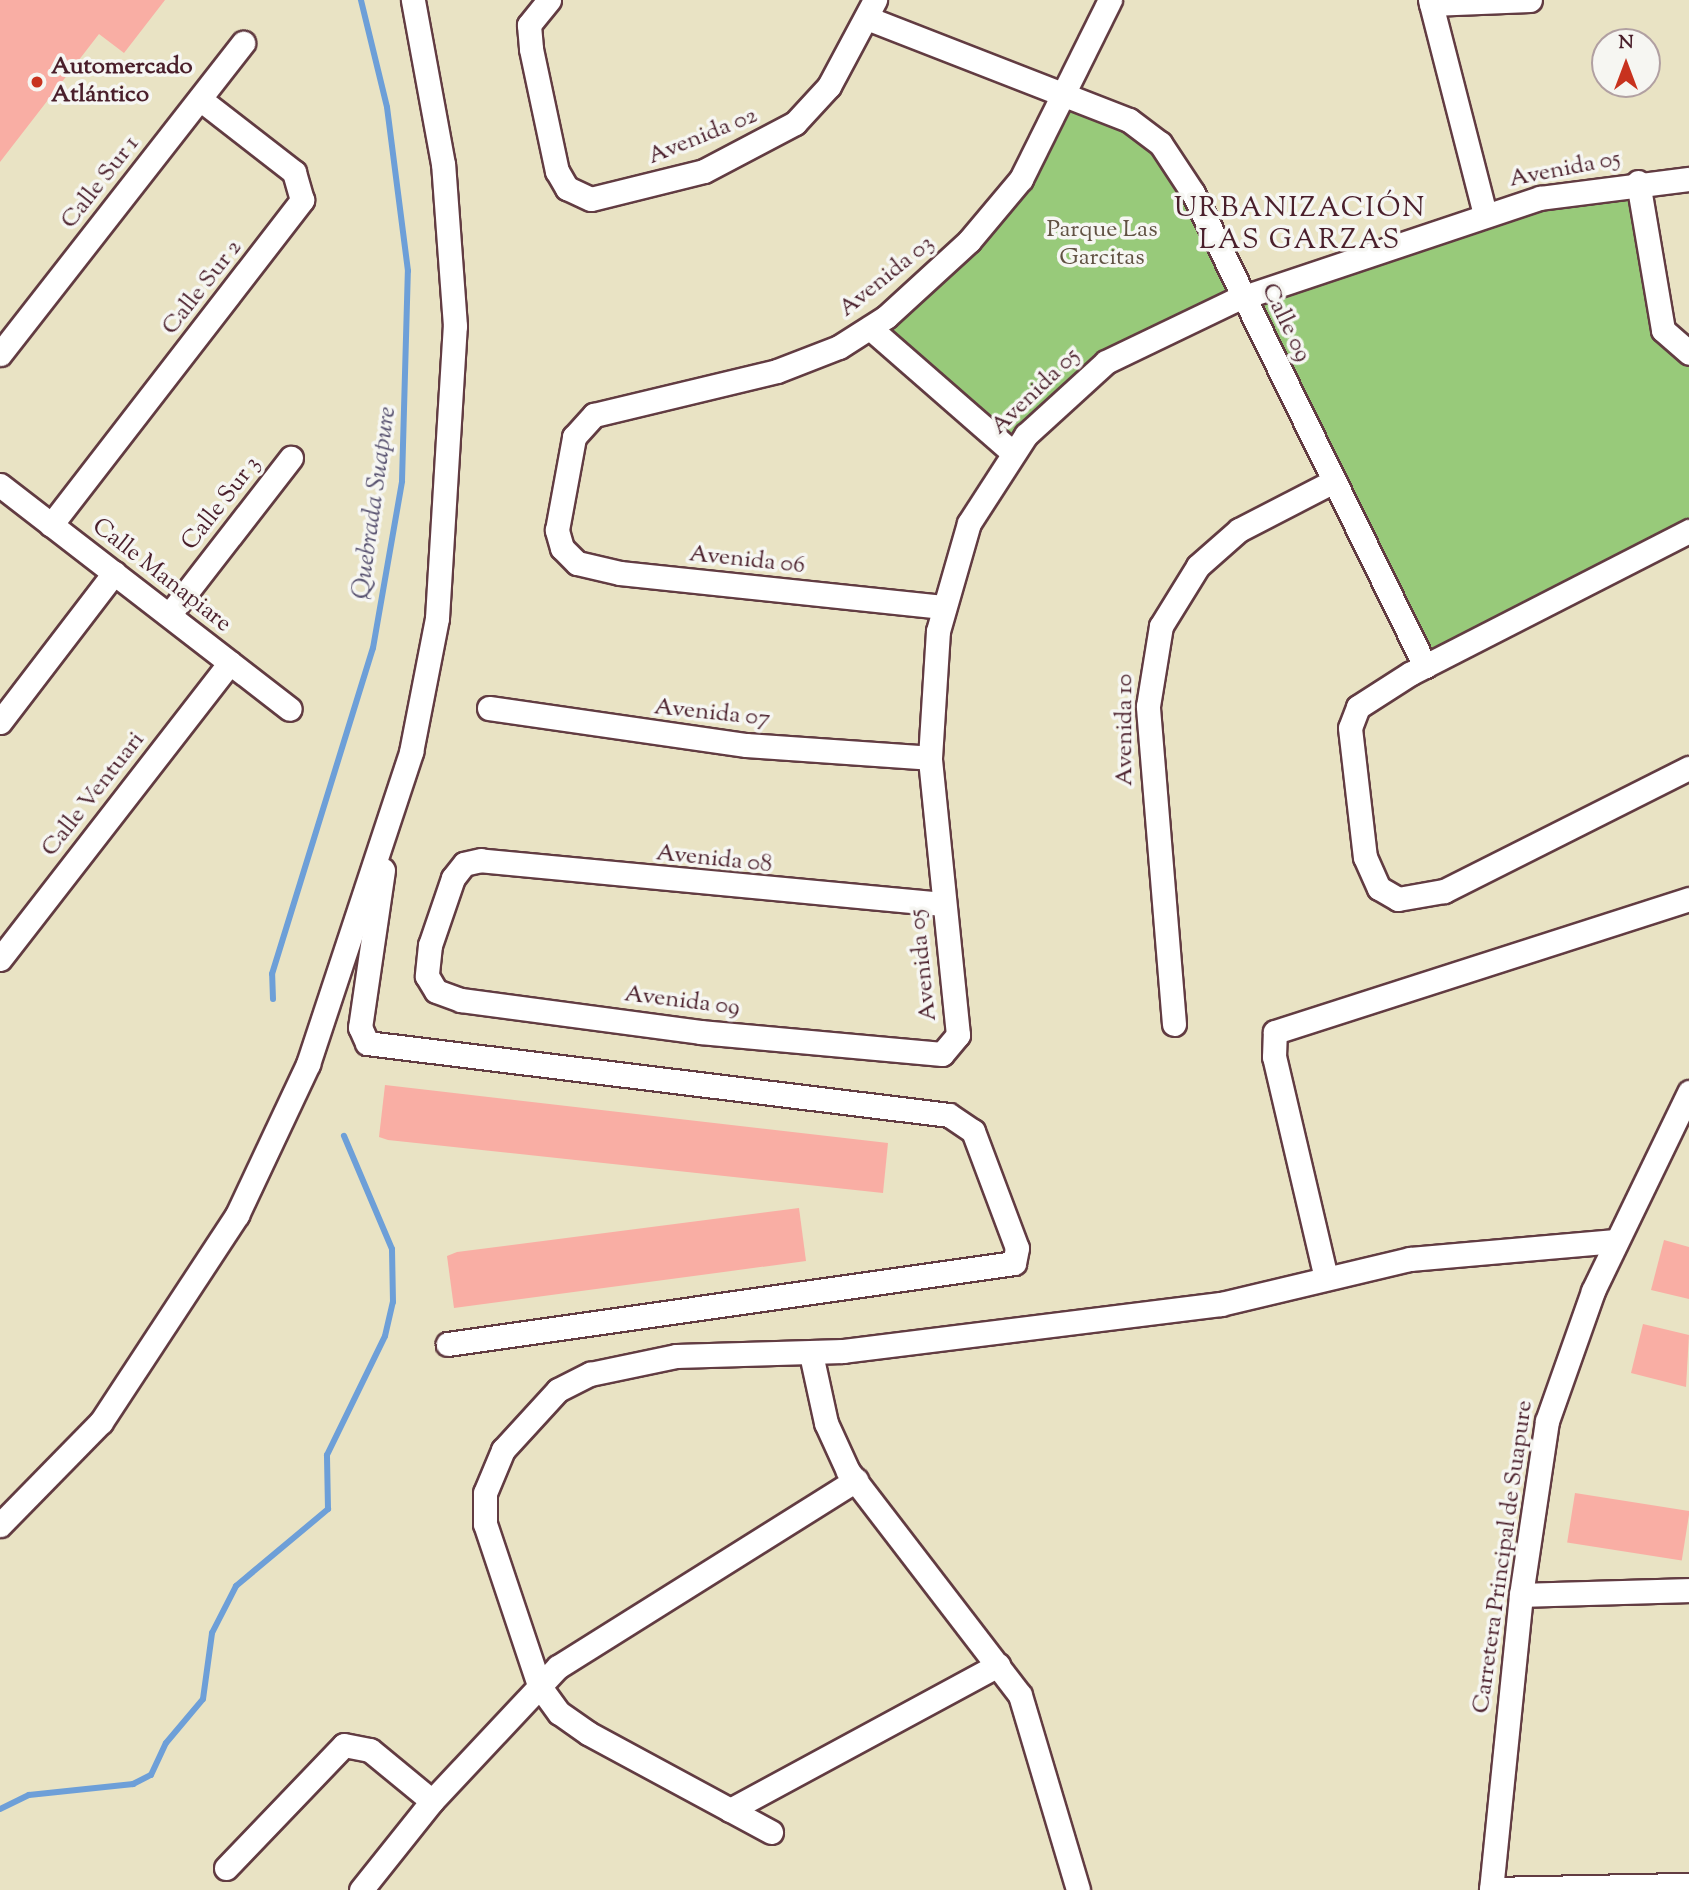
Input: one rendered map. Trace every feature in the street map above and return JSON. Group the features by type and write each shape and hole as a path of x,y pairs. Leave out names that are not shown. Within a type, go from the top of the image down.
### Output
{"street":[{"path":"0,1525 101,1422 237,1215 308,1064 386,836 432,656 454,367 444,176 413,0"},
{"name":"Avenida 02","path":"549,0 533,16 529,35 557,171 568,188 578,196 611,198 705,170 765,143 829,86 871,9"},
{"name":"Avenida 03","path":"558,540 574,437 594,415 767,374 870,328 944,265 1007,198 1110,0"},
{"path":"1485,214 1430,2 1530,0"},
{"name":"Calle 09","path":"871,9 1129,120 1160,143 1193,193 1425,666"},
{"name":"Calle Sur 1","path":"0,354 243,43"},
{"name":"Calle Sur 2","path":"51,525 302,200 294,172 200,99"},
{"name":"Avenida 05","path":"942,1054 958,1035 930,758 943,607 969,523 1012,452 1106,362 1243,298 1485,214 1639,182 1689,179"},
{"path":"1639,182 1663,330 1689,353"},
{"path":"870,328 1012,452"},
{"name":"Calle Sur 3","path":"169,615 291,458"},
{"name":"Avenida 10","path":"1174,1024 1148,706 1161,626 1198,566 1239,530 1334,481"},
{"name":"Calle Manapiare","path":"0,485 290,709"},
{"path":"1689,531 1425,666 1352,716 1365,858 1388,895 1412,899 1444,891 1689,768"},
{"name":"Avenida 06","path":"558,540 569,556 592,569 943,607"},
{"path":"0,722 114,573"},
{"name":"Calle Ventuari","path":"0,959 230,663"},
{"name":"Avenida 07","path":"489,708 746,745 930,758"},
{"path":"386,836 360,1027 367,1043 949,1115 973,1131 1017,1248 1014,1263 448,1344"},
{"name":"Avenida 08","path":"427,976 430,945 453,878 464,864 481,860 943,904"},
{"path":"1326,1278 1274,1058 1275,1031 1689,900"},
{"name":"Avenida 09","path":"427,976 436,991 461,1000 942,1054"},
{"name":"Carretera Principal de Suapure","path":"1491,1890 1521,1595 1555,1388 1615,1241 1689,1092"},
{"path":"771,1832 578,1726 559,1713 539,1685 485,1524 492,1472 519,1428 558,1390 626,1364 703,1353 810,1354 1220,1304 1410,1259 1615,1241"},
{"path":"810,1354 834,1445 856,1480 998,1665 1032,1720 1078,1890"},
{"path":"361,1890 432,1801 539,1685 589,1647 856,1480"},
{"path":"1521,1595 1689,1590"},
{"path":"730,1810 998,1665"},
{"path":"226,1868 344,1745 370,1750 432,1801"},
{"path":"1491,1890 1689,1885"}],"green space":[{"name":"Parque Las Garcitas","path":"1063,93 1148,132 1243,297 1376,251 1638,182 1659,313 1689,353 1689,531 1425,666 1243,298 1160,331 1012,452 870,328 969,241"}],"building":[{"path":"0,0 165,0 124,53 99,34 0,162"},
{"path":"385,1085 888,1143 883,1193 388,1140 379,1137"},
{"path":"799,1208 806,1261 454,1308 447,1256 457,1252"},
{"path":"1664,1240 1689,1247 1689,1299 1651,1290"},
{"path":"1643,1324 1689,1335 1686,1387 1631,1373"},
{"path":"1575,1493 1689,1511 1682,1561 1567,1542"}],"waterway":[{"name":"Quebrada Suapure","path":"273,999 272,974 373,648 402,481 408,271 387,107 361,0"},
{"name":"Quebrada Suapure","path":"0,1809 29,1795 133,1784 151,1775 166,1743 203,1699 212,1633 236,1586 328,1509 327,1455 385,1336 393,1302 392,1249 344,1136"}],"place":[{"name":"Automercado Atlántico","path":"37,82"}],"district":[{"name":"URBANIZACIÓN LAS GARZAS","path":"1300,225"}]}
